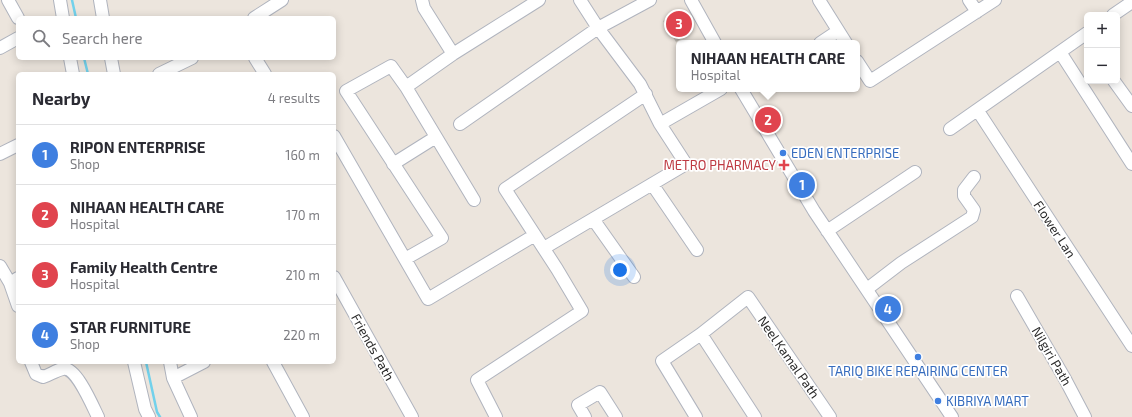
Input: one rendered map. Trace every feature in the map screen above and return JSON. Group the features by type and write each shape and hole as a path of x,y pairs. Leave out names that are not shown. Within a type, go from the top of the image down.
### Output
{"street":[{"path":"8,0 17,16"},
{"path":"60,0 61,16"},
{"path":"100,0 103,16"},
{"path":"257,16 282,0"},
{"path":"422,0 424,8 453,54"},
{"path":"406,87 453,54 539,0"},
{"path":"544,248 686,164 660,124 646,94 598,28 580,0"},
{"path":"460,124 598,28 650,0"},
{"path":"691,0 713,40"},
{"path":"819,0 844,40"},
{"path":"969,0 977,12"},
{"path":"860,66 870,81 995,0"},
{"path":"1117,12 1132,2"},
{"path":"824,40 838,31"},
{"path":"0,48 16,39"},
{"path":"950,130 1060,52 1084,39"},
{"path":"1060,52 1132,164"},
{"path":"70,60 73,72"},
{"path":"111,60 114,72"},
{"path":"163,72 188,60"},
{"path":"256,60 264,72"},
{"path":"405,259 442,238 346,91 391,66 406,87 474,200"},
{"path":"1116,84 1132,106"},
{"path":"660,124 716,92"},
{"path":"744,92 827,231 952,417"},
{"path":"496,417 478,380 582,312 544,248 505,189 646,94"},
{"name":"Flower Lan","path":"978,111 1132,346"},
{"path":"393,164 436,137"},
{"path":"336,139 428,299 535,235"},
{"path":"0,154 16,146"},
{"path":"827,231 915,172"},
{"path":"867,289 901,263 972,217 974,210 964,196 964,190 974,177"},
{"path":"652,184 697,250"},
{"path":"593,219 634,278"},
{"path":"0,266 14,280 16,293"},
{"name":"Friends Path","path":"336,281 412,417"},
{"name":"Nilgiri Path","path":"1017,296 1085,417"},
{"name":"Neel Kamal Path","path":"701,334 748,297 830,417"},
{"path":"696,417 662,362 701,334 755,417"},
{"path":"33,364 36,374 43,377 64,368 70,369 77,376 98,417"},
{"path":"134,364 145,409 149,417"},
{"path":"170,364 173,378 191,417"},
{"path":"173,378 200,364"},
{"path":"274,364 303,417"},
{"path":"584,417 578,405 600,392 616,417"}],"building":[{"path":"679,11 691,32 679,40 676,40 676,42 663,21"}],"waterway":[{"path":"72,0 76,16"},
{"path":"84,60 88,72"},
{"path":"146,364 157,412 160,417"}],"place":[{"name":"Family Health Centre","path":"679,24"},
{"name":"NIHAAN HEALTH CARE","path":"768,120"},
{"name":"EDEN ENTERPRISE","path":"783,153"},
{"name":"METRO PHARMACY","path":"784,165"},
{"name":"RIPON ENTERPRISE","path":"802,185"},
{"name":"STAR FURNITURE","path":"888,309"},
{"name":"TARIQ BIKE REPAIRING CENTER","path":"918,357"},
{"name":"KIBRIYA MART","path":"938,401"}]}
